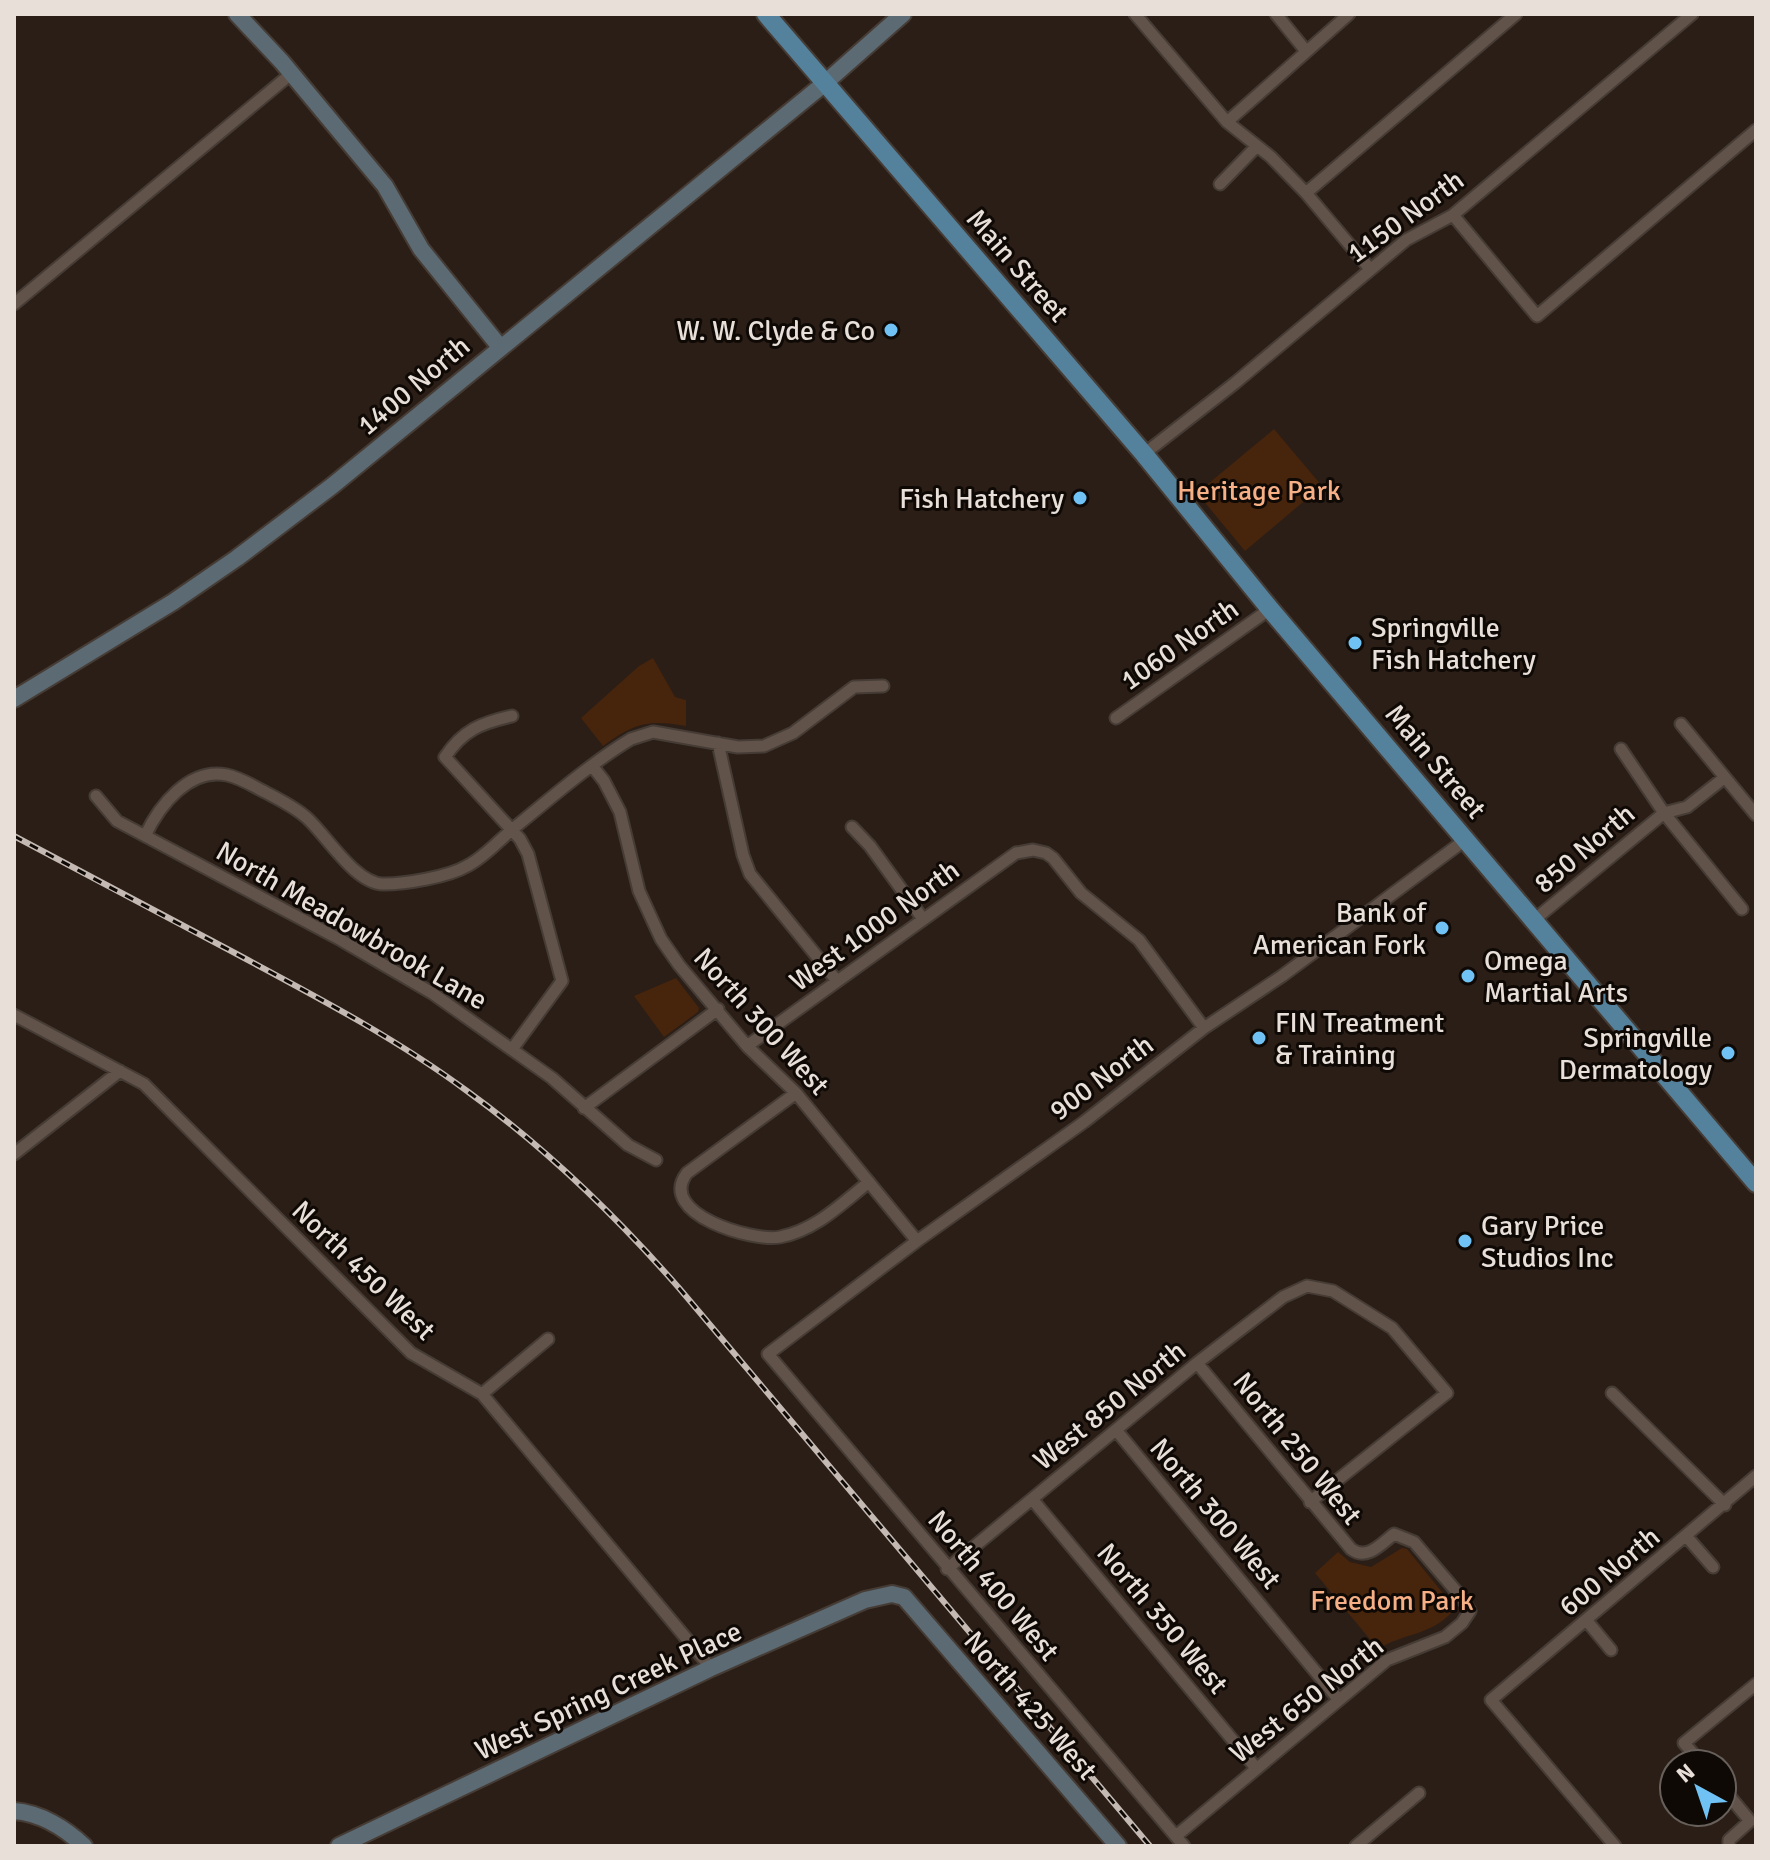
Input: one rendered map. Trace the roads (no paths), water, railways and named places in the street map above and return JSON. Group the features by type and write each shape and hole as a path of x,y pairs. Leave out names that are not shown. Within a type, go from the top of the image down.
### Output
{"main road":[{"name":"Main Street","path":"766,14 1144,454 1270,609 1756,1183"}],"street":[{"path":"237,14 292,73 385,186 429,261 500,347"},
{"name":"1400 North","path":"14,699 123,634 237,558 332,486 825,83 903,14"},
{"path":"1135,14 1227,122 1306,193 1370,269"},
{"path":"1276,14 1306,51"},
{"path":"1227,122 1349,14"},
{"path":"1306,193 1516,14"},
{"name":"1150 North","path":"1144,454 1235,383 1406,240 1453,215 1692,14"},
{"path":"14,304 292,73"},
{"path":"1453,215 1537,316 1756,130"},
{"path":"1220,184 1257,146"},
{"name":"1060 North","path":"1116,718 1270,609"},
{"path":"145,836 164,804 198,777 224,774 291,806 356,871 377,884 452,873 478,859 631,739 653,732 738,747 764,746 793,733 854,687 883,686"},
{"path":"512,716 480,723 454,744 445,757 512,830 528,854 562,981 513,1048"},
{"path":"1681,724 1756,815"},
{"path":"718,743 750,874 837,981"},
{"path":"1621,749 1664,813 1742,909"},
{"name":"North 300 West","path":"593,767 609,789 620,812 639,891 650,918 679,965 747,1046 796,1093 917,1241"},
{"name":"850 North","path":"1534,920 1664,813 1687,807 1724,778"},
{"name":"North Meadowbrook Lane","path":"96,796 117,821 415,982 513,1048 628,1145 656,1160"},
{"path":"852,827 870,846 923,919"},
{"name":"900 North","path":"768,1354 917,1241 1084,1122 1204,1028 1465,840"},
{"name":"West 1000 North","path":"747,1046 1016,853 1033,850 1053,858 1081,893 1132,932 1204,1028"},
{"path":"584,1108 718,1009"},
{"name":"North 450 West","path":"14,1015 144,1084 411,1353 482,1394 711,1668"},
{"path":"14,1154 120,1071"},
{"path":"796,1093 687,1173 681,1184 686,1202 701,1217 757,1237 778,1237 806,1229 869,1182"},
{"name":"West 850 North","path":"947,1569 1197,1363 1283,1297 1307,1286 1333,1291 1392,1328 1447,1393 1310,1502"},
{"path":"482,1394 548,1339"},
{"name":"North 400 West","path":"768,1354 1184,1846"},
{"name":"North 250 West","path":"1197,1363 1356,1554 1369,1552 1394,1534 1414,1542 1470,1611"},
{"path":"1612,1393 1725,1505"},
{"name":"North 300 West","path":"1116,1430 1339,1700"},
{"name":"600 North","path":"1615,1846 1491,1700 1756,1476"},
{"name":"North 350 West","path":"1032,1499 1256,1768"},
{"path":"1687,1537 1713,1567"},
{"name":"West Spring Creek Place","path":"339,1846 711,1668 865,1600 892,1594 904,1597"},
{"name":"North 425 West","path":"904,1597 1118,1846"},
{"name":"West 650 North","path":"1176,1836 1387,1660 1445,1637 1462,1623 1470,1611"},
{"path":"1587,1621 1611,1650"},
{"path":"1688,1748 1684,1743 1756,1684"},
{"path":"1356,1846 1419,1793"},
{"path":"1729,1846 1729,1840 1753,1818 1738,1803"},
{"path":"14,1811 55,1824 84,1846"}],"railway":[{"path":"14,836 293,984 382,1035 467,1091 552,1159 630,1234 679,1288 1150,1846"}],"place":[{"name":"W. W. Clyde & Co","path":"891,330"},
{"name":"Fish Hatchery","path":"1080,498"},
{"name":"Springville Fish Hatchery","path":"1355,643"},
{"name":"Bank of American Fork","path":"1442,928"},
{"name":"Omega Martial Arts","path":"1468,976"},
{"name":"FIN Treatment & Training","path":"1259,1038"},
{"name":"Springville Dermatology","path":"1728,1053"},
{"name":"Gary Price Studios Inc","path":"1465,1241"}],"park label":[{"name":"Heritage Park","path":"1259,490"},
{"name":"Freedom Park","path":"1392,1600"}]}
